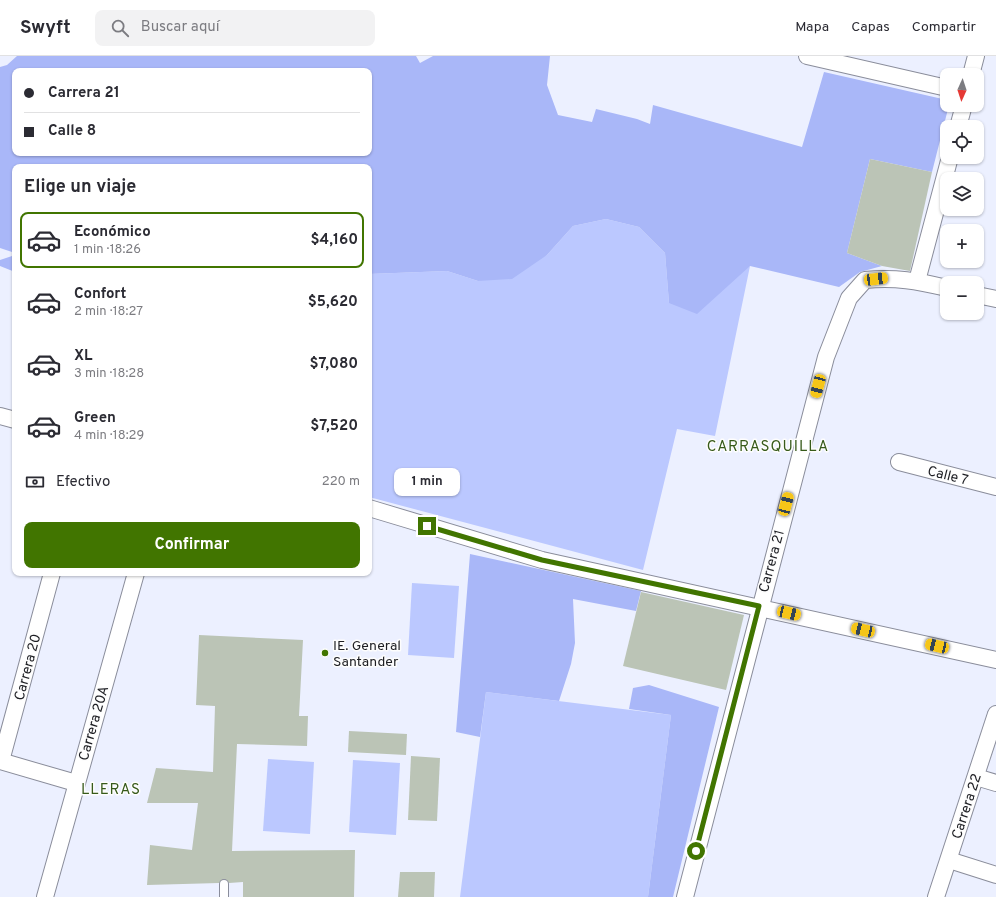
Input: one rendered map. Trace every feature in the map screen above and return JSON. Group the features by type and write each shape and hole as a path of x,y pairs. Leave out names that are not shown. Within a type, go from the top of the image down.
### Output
{"street":[{"path":"806,56 940,86"},
{"path":"973,68 976,56"},
{"path":"940,286 917,281 948,164"},
{"name":"Carrera 21","path":"685,897 759,606 826,357 849,298 865,280 888,278 917,281"},
{"path":"984,296 996,299"},
{"path":"0,416 12,419"},
{"name":"Calle 7","path":"899,462 996,487"},
{"path":"372,509 542,560 759,606 996,660"},
{"name":"Carrera 20","path":"1,761 51,576"},
{"name":"Carrera 20A","path":"44,897 135,576"},
{"name":"Carrera 22","path":"936,897 996,714"},
{"path":"1,761 76,783"},
{"path":"976,777 996,783"},
{"path":"948,860 996,875"}],"lane":[{"path":"224,884 224,897"}],"shaded area":[{"path":"17,56 416,56 420,63 433,56 550,56 547,85 558,115 592,122 596,109 637,119 650,124 653,105 802,147 824,72 940,98 940,112 947,112 945,120 940,120 940,140 932,172 870,159 847,253 882,266 860,272 839,287 750,266 697,314 669,303 665,253 639,227 606,219 573,226 547,255 512,279 478,281 447,271 372,274 372,164 12,164 12,252 0,248 0,67 7,65"},
{"path":"606,219 639,227 665,253 669,303 750,266 715,436 677,429 643,570 372,498 372,274 447,271 478,281 547,255 573,226"},
{"path":"12,256 12,271 0,266 0,260"},
{"path":"470,554 641,591 636,611 573,599 575,643 571,664 559,701 486,692 480,737 456,732"},
{"path":"412,583 459,586 454,658 408,655"},
{"path":"649,685 719,707 673,897 648,897 671,715 629,709 633,688"},
{"path":"486,692 671,715 648,897 460,897"},
{"path":"268,759 314,762 310,834 263,831"},
{"path":"353,760 400,763 396,835 349,832"}],"building":[{"path":"870,159 932,172 910,271 882,266 847,253"},
{"path":"641,592 744,615 726,690 623,666"},
{"path":"199,635 303,640 299,716 308,716 307,746 237,744 232,851 355,850 354,897 243,897 243,882 229,883 224,879 219,883 147,885 150,845 192,850 198,803 147,803 156,768 213,772 215,706 196,705"},
{"path":"349,731 407,734 406,755 348,752"},
{"path":"411,756 440,758 437,821 408,820"},
{"path":"400,872 435,872 434,897 398,897"}],"place":[{"name":"IE. General Santander","path":"325,653"}],"district":[{"name":"CARRASQUILLA","path":"768,446"},
{"name":"LLERAS","path":"111,789"}],"route":[{"path":"427,526 542,560 759,606 696,851"}]}
